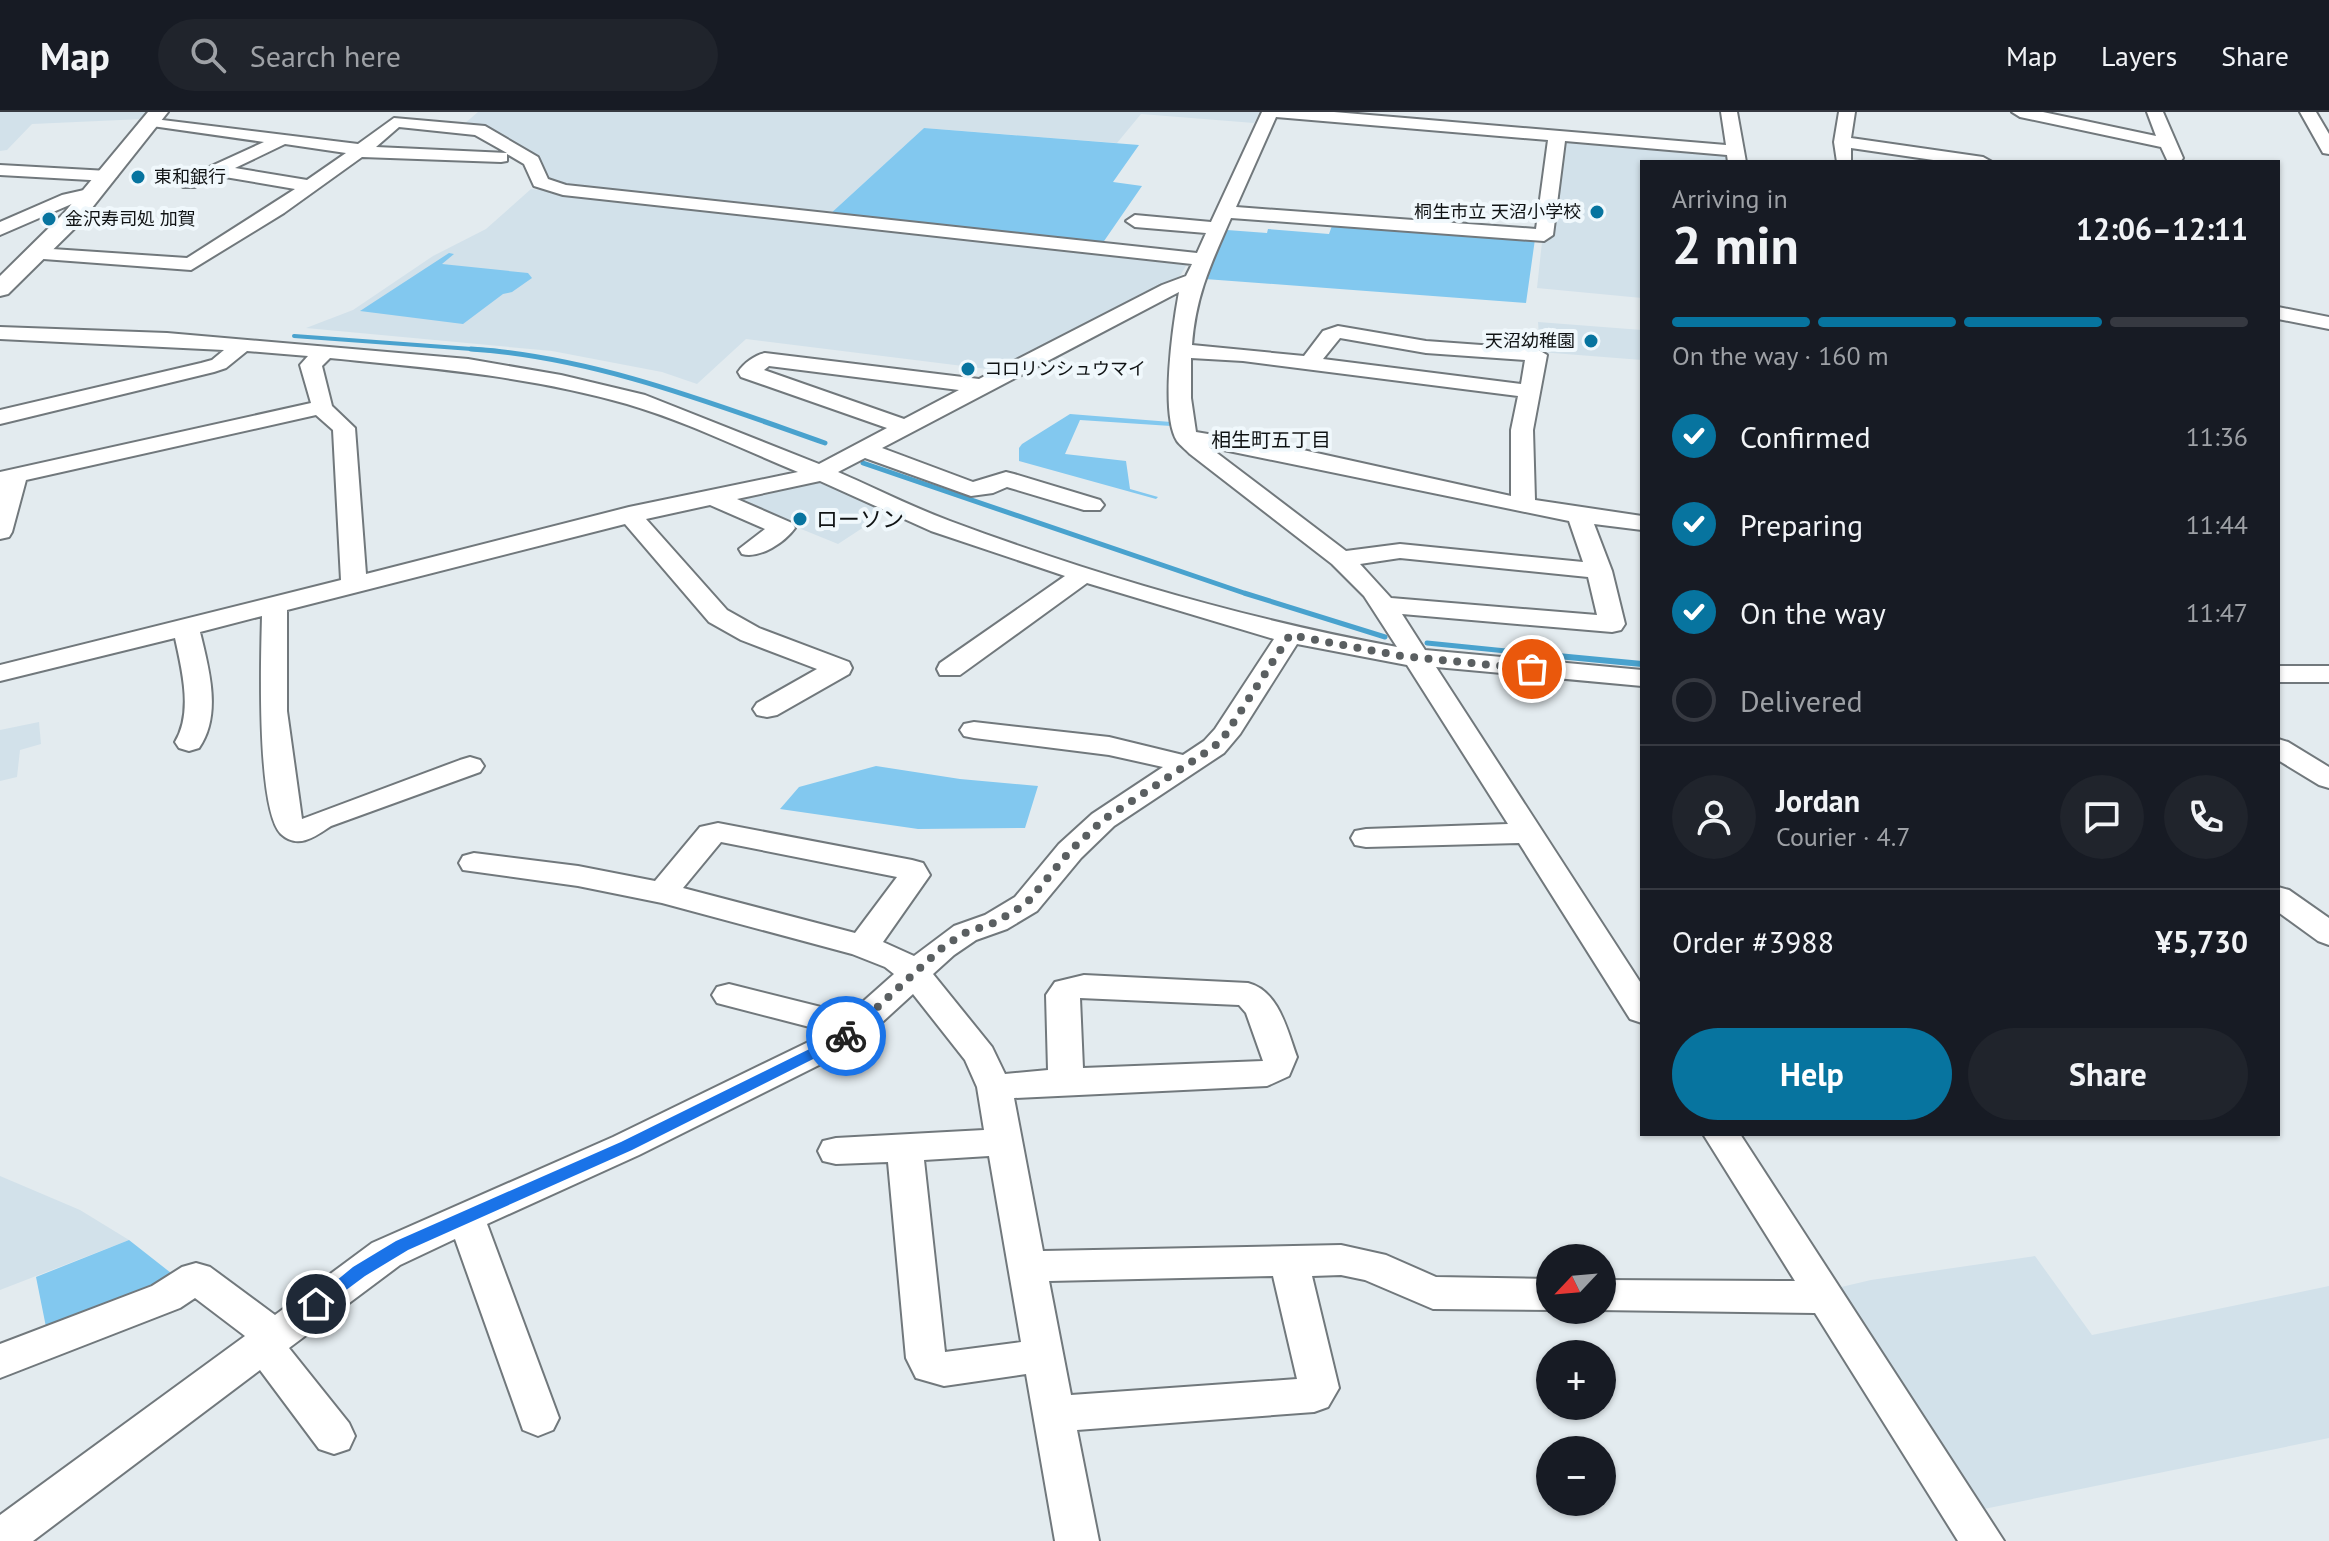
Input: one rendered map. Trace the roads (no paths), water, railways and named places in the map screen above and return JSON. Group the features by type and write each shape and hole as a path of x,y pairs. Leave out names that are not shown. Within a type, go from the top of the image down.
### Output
{"main road":[{"path":"0,289 93,193 155,116"}],"street":[{"path":"203,127 234,112"},
{"path":"429,123 444,112"},
{"path":"1270,112 1198,269 1183,319 1183,428 1187,439 1341,559 1365,580 1385,605 1640,1006"},
{"path":"1276,112 1372,116 1737,156 1729,112"},
{"path":"1844,160 1842,142 1847,112"},
{"path":"2020,112 2168,143"},
{"path":"2155,112 2175,160"},
{"path":"2308,112 2329,149"},
{"path":"155,116 357,153 501,157"},
{"path":"37,254 191,264 310,186 403,117 485,133 532,161 540,182 563,190 1198,269"},
{"path":"1135,221 1221,220 1544,235 1557,135"},
{"path":"189,183 281,140"},
{"path":"1842,142 1969,160"},
{"path":"248,155 277,159"},
{"path":"305,164 334,169"},
{"path":"0,170 108,176"},
{"path":"216,170 310,186"},
{"path":"0,229 68,199 93,193"},
{"path":"0,673 629,514 822,473 1169,289 1198,269"},
{"path":"2280,313 2329,323"},
{"path":"1309,364 1335,332 1426,347 1537,355 1522,430 1523,505"},
{"path":"0,333 110,335 325,351 468,365 561,381 637,400 822,473 940,526 1084,574 1290,635 1416,658 1640,678"},
{"path":"0,417 207,368 219,364 242,345"},
{"path":"320,407 322,404 311,365 325,351"},
{"path":"1181,351 1528,391"},
{"path":"906,427 749,372 765,359 981,386"},
{"path":"0,528 8,477 320,407"},
{"path":"320,407 344,428 354,584"},
{"path":"1187,439 1204,439 1335,464 1523,505 1640,523"},
{"path":"865,450 975,490 1006,479 1092,505"},
{"path":"712,497 783,528 751,549"},
{"path":"629,514 718,616 750,634 839,668 767,709"},
{"path":"1385,605 1612,624 1599,571 1579,515"},
{"path":"1341,559 1400,551 1599,571"},
{"path":"950,669 1084,574"},
{"path":"272,606 275,612 274,728 287,821 293,829 300,833 320,820 470,766"},
{"path":"186,628 194,664 197,729 189,742"},
{"path":"0,1540 386,1254 737,1093 854,1030 957,937 1018,910 1092,829 1214,747 1226,734 1290,635"},
{"path":"2280,674 2329,674"},
{"path":"974,730 1107,747 1169,759 1188,766"},
{"path":"2280,749 2329,779"},
{"path":"662,893 711,834 718,832 912,870 915,875 863,946"},
{"path":"1366,838 1529,833"},
{"path":"474,863 578,876 662,893 863,946 897,959 914,973 974,1047 994,1087 1077,1541"},
{"path":"2280,898 2329,934"},
{"path":"994,1087 1066,1081 1267,1074 1281,1064 1261,1008 1248,994 1084,986 1067,990 1063,995 1066,1081"},
{"path":"729,995 844,1024 854,1030"},
{"path":"1722,1136 1982,1541"},
{"path":"836,1151 1006,1142"},
{"path":"905,1149 930,1366 944,1369 1043,1355"},
{"path":"466,1217 538,1418"},
{"path":"1029,1266 1356,1261 1433,1293 1536,1295"},
{"path":"1054,1414 1314,1395 1319,1388 1289,1262"},
{"path":"0,1361 166,1297 196,1278 267,1341 276,1360 334,1436"},
{"path":"1616,1296 1825,1297"}],"waterway":[{"path":"294,336 499,351"},
{"path":"471,349 562,361 607,372 695,398 825,443"},
{"path":"863,463 1244,593 1385,637"},
{"path":"1427,643 1529,653"},
{"path":"1529,653 1640,664"},
{"path":"1529,653 1546,655"}],"place":[{"name":"東和銀行","path":"138,177"},
{"name":"桐生市立 天沼小学校","path":"1597,212"},
{"name":"金沢寿司処 加賀","path":"49,219"},
{"name":"天沼幼稚園","path":"1591,341"},
{"name":"コロリンシュウマイ","path":"968,369"},
{"name":"ローソン","path":"800,519"}],"district":[{"name":"相生町五丁目","path":"1271,440"}]}
